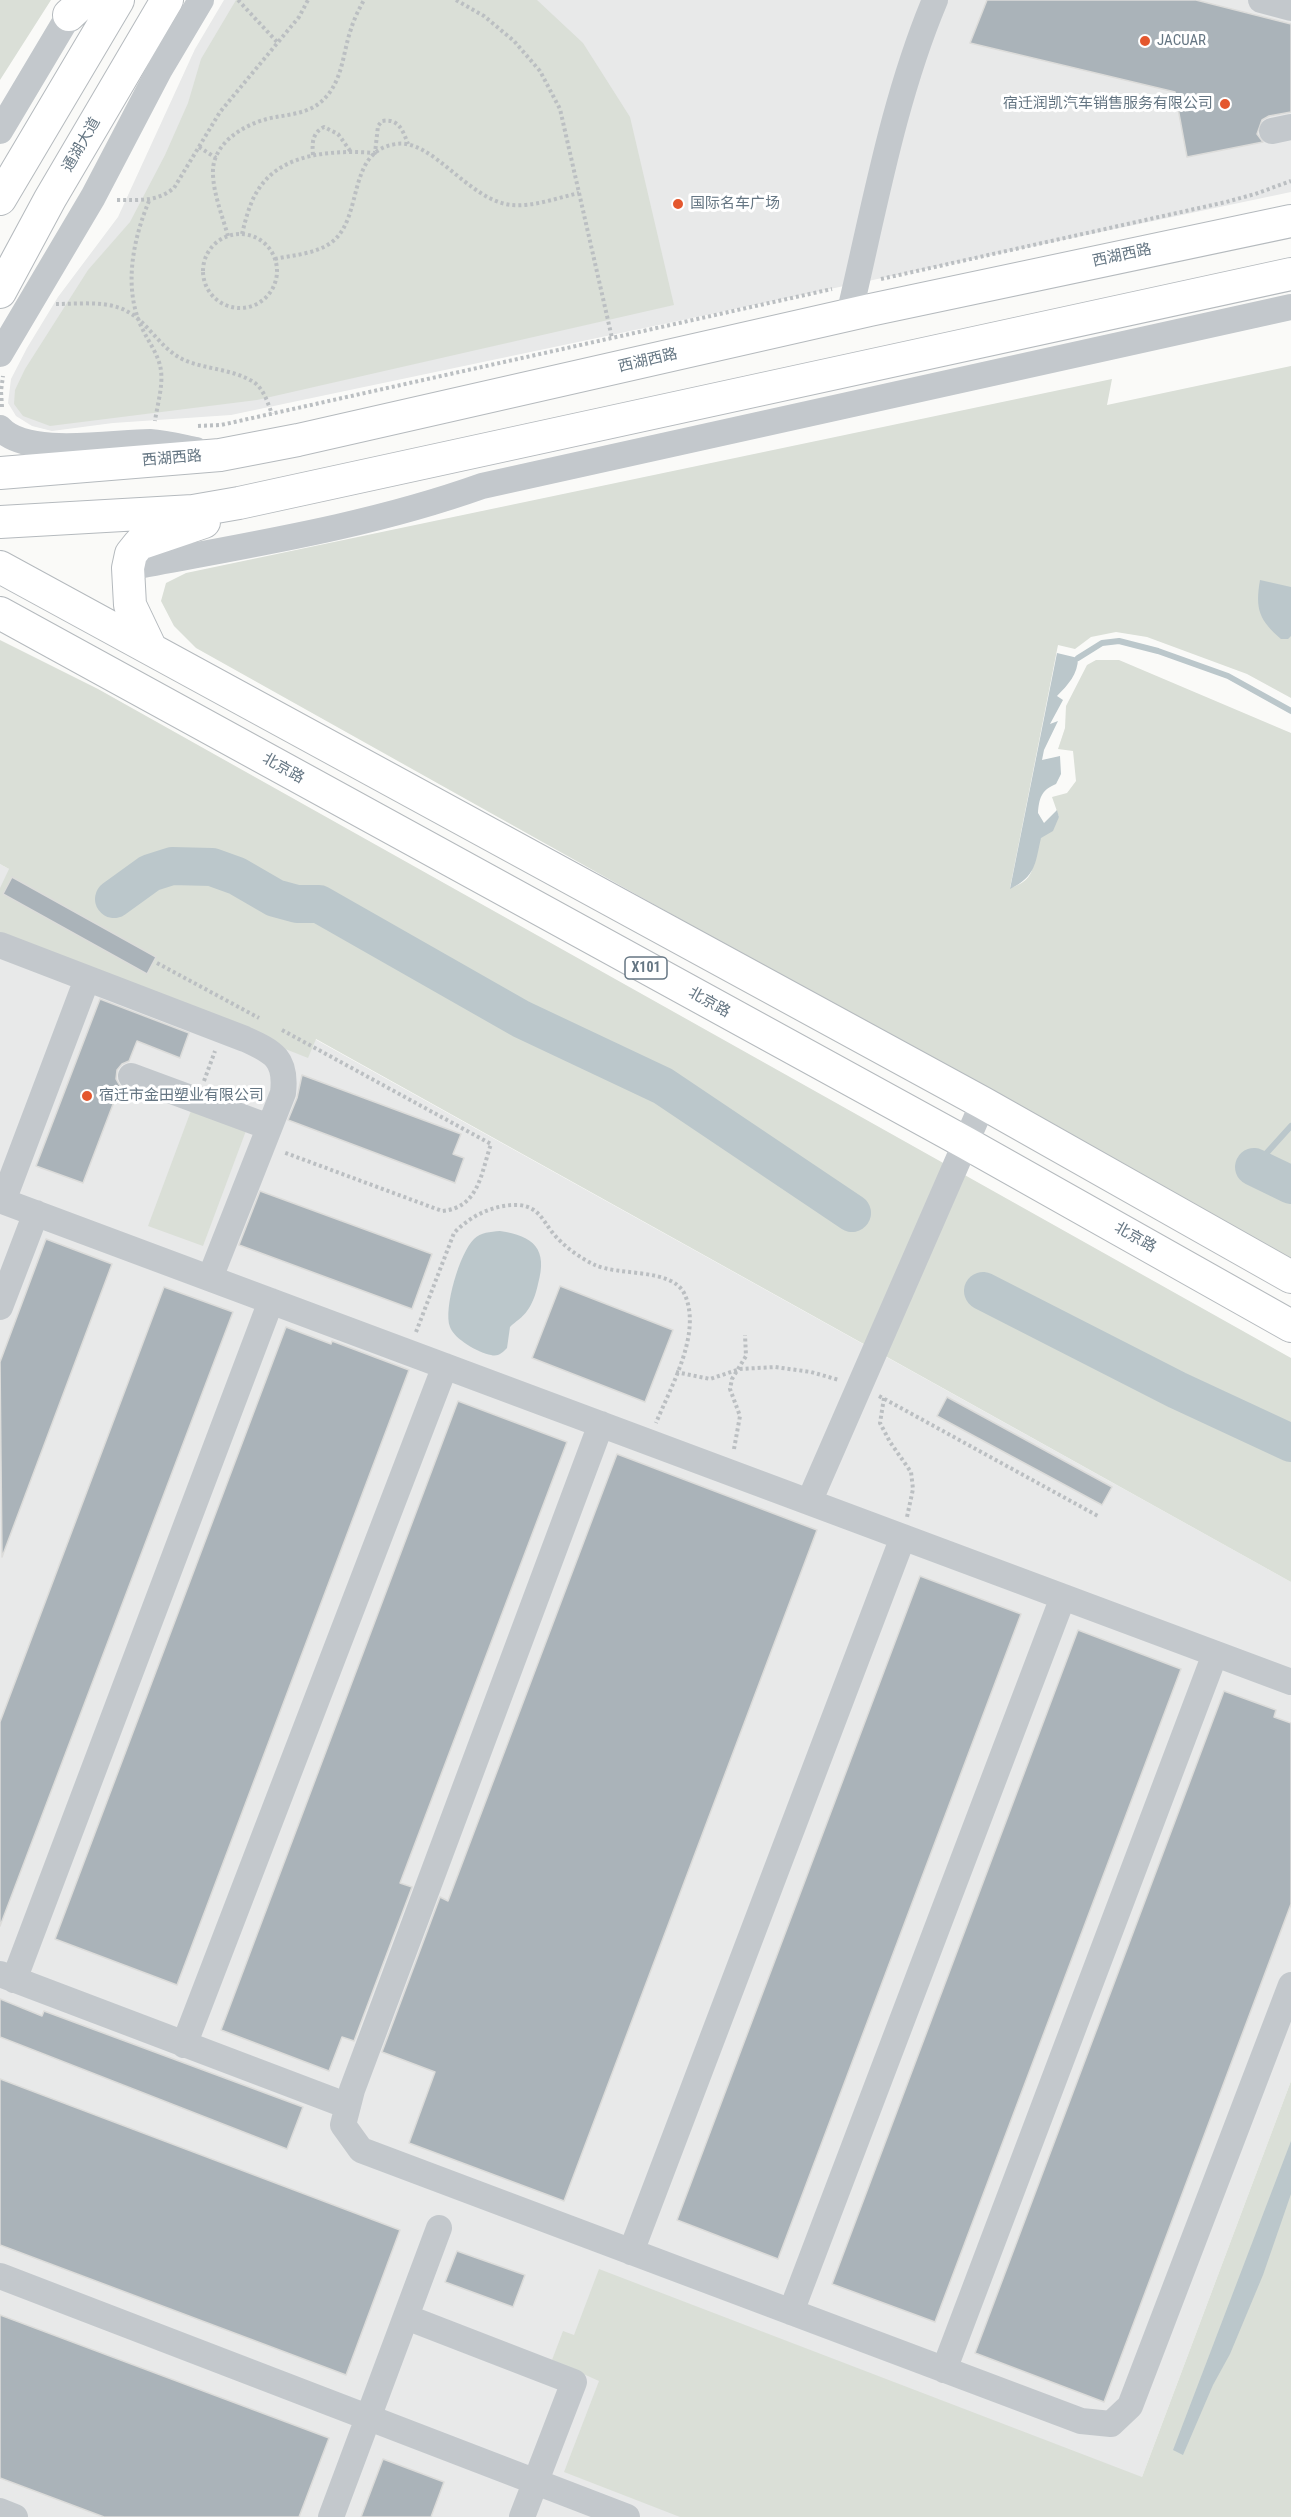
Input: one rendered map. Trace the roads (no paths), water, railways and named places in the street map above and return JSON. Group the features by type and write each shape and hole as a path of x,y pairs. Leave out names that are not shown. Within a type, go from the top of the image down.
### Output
{"main road":[{"path":"0,199 118,0"},
{"name":"通湖大道","path":"0,292 50,199 167,0"},
{"name":"西湖西路","path":"0,473 220,454 310,438 849,315 1291,220"},
{"path":"0,522 193,511 261,498 1291,274"},
{"path":"150,647 130,605 128,568 131,554 139,544 220,517 261,498"},
{"path":"0,567 983,1103 1291,1277"},
{"name":"北京路","path":"0,613 966,1143 1291,1326"}],"street":[{"path":"3,361 160,69 201,0"},
{"path":"849,315 890,139 924,27 935,0"},
{"path":"1261,0 1291,8"},
{"path":"0,131 77,5"},
{"path":"128,568 381,518 428,505 482,486 1291,307"},
{"path":"2,419 19,440 41,445 153,442 220,454"},
{"path":"0,945 271,1051 281,1064 284,1081 283,1094 210,1278"},
{"path":"87,979 2,1200 1291,1682"},
{"path":"131,1076 196,1100 266,1136"},
{"path":"809,1502 983,1103"},
{"path":"0,1307 36,1213"},
{"path":"271,1301 7,1977 348,2106"},
{"path":"184,2044 446,1366"},
{"path":"601,1424 348,2106 343,2125 361,2150 1082,2421 1111,2424 1130,2406 1291,1985"},
{"path":"632,2252 903,1537"},
{"path":"791,2312 1063,1597"},
{"path":"944,2370 1215,1654"},
{"path":"331,2517 439,2228"},
{"path":"0,2276 627,2517"},
{"path":"406,2317 574,2382 522,2517"},
{"path":"0,2511 15,2517"}],"waterway":[{"path":"1078,658 1102,643 1119,641 1158,651 1228,676 1291,711"},
{"path":"114,899 150,873 172,866 212,867 237,876 275,898 297,904 319,904 521,1019 663,1086 852,1213"},
{"path":"1254,1167 1291,1126"},
{"path":"1254,1167 1291,1185"},
{"path":"983,1291 1177,1390 1291,1443"}],"place":[{"name":"JACUAR","path":"1145,41"},
{"name":"宿迁润凯汽车销售服务有限公司","path":"1225,104"},
{"name":"国际名车广场","path":"678,204"},
{"name":"宿迁市金田塑业有限公司","path":"87,1096"}]}
